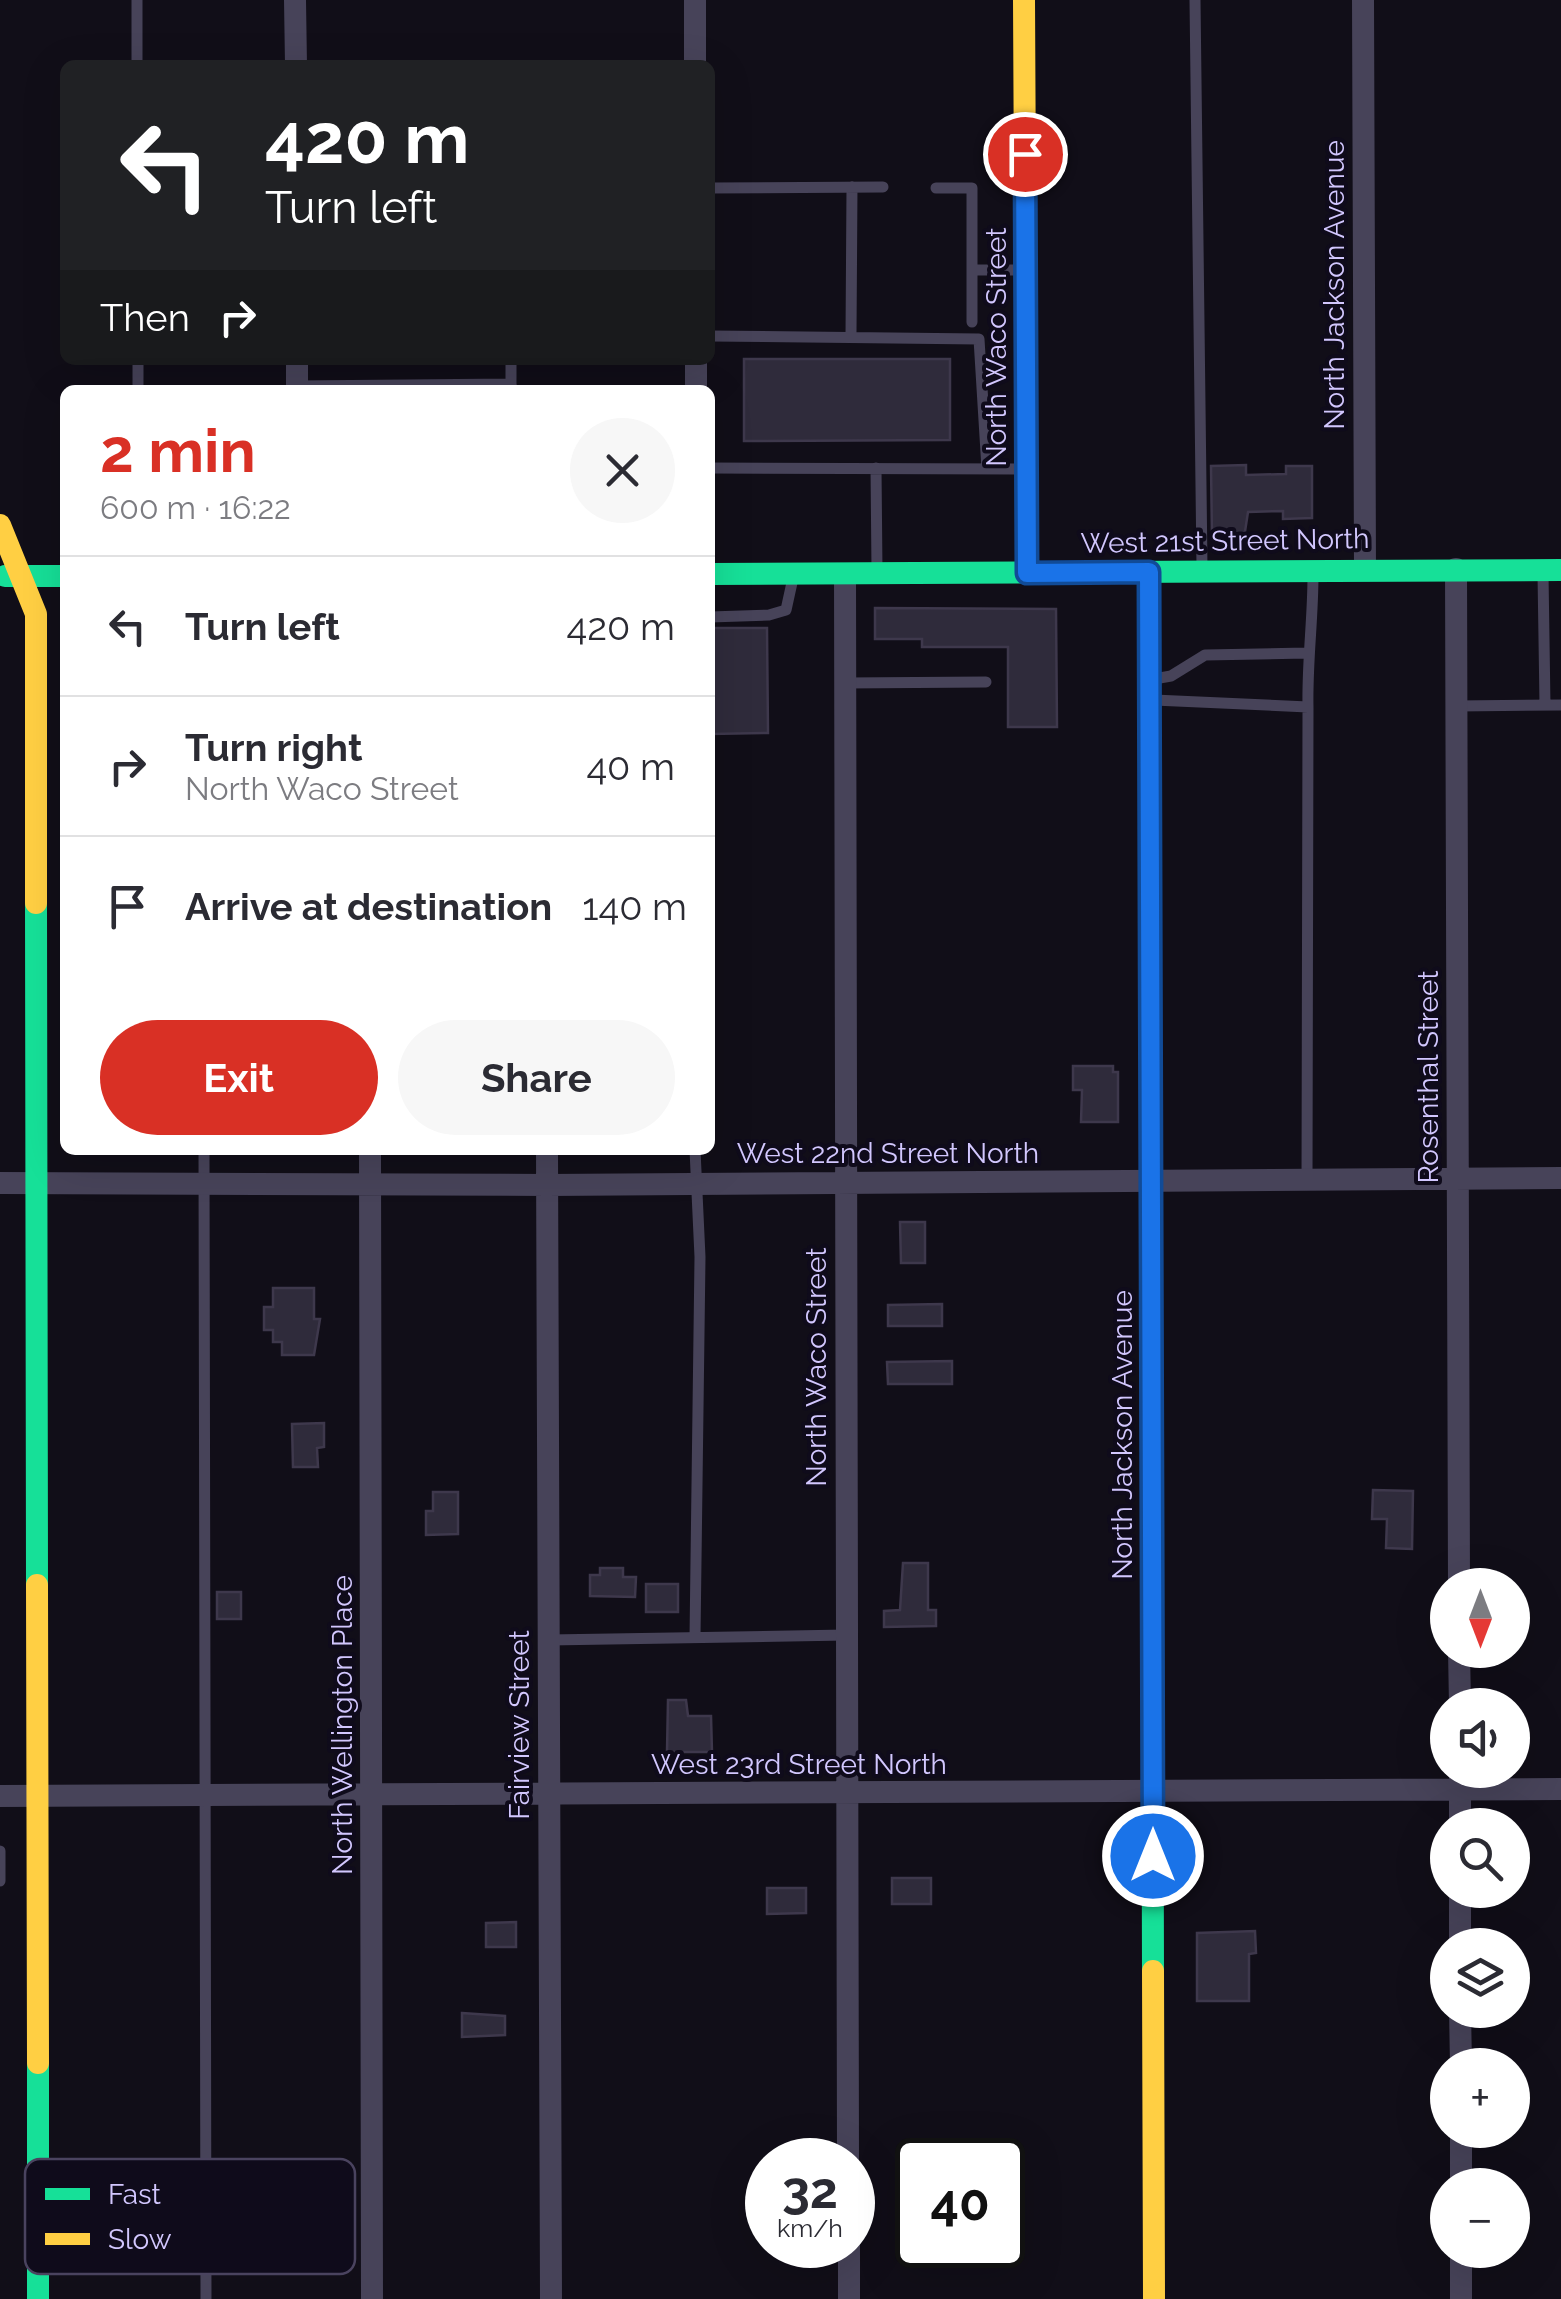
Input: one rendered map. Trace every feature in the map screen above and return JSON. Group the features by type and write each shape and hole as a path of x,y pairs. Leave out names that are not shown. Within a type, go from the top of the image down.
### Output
{"street":[{"path":"296,0 296,60"},
{"path":"695,0 695,60"},
{"name":"North Waco Street","path":"1024,0 1027,573"},
{"name":"North Jackson Avenue","path":"1363,0 1365,570"},
{"path":"0,525 10,576 36,614 37,2159"},
{"name":"Rosenthal Street","path":"1456,569 1459,1568"},
{"name":"West 21st Street North","path":"715,574 1552,570"},
{"name":"North Jackson Avenue","path":"1149,572 1154,2299"},
{"name":"North Waco Street","path":"844,574 848,2138"},
{"path":"10,576 60,576"},
{"name":"North Wellington Place","path":"370,1155 372,2299"},
{"name":"Fairview Street","path":"547,1155 551,2299"},
{"name":"West 22nd Street North","path":"0,1182 695,1184 1561,1178"},
{"name":"West 23rd Street North","path":"0,1796 1153,1792 1430,1781"},
{"name":"West 23rd Street North","path":"1530,1786 1561,1789"},
{"path":"848,2268 849,2299"},
{"path":"1461,2268 1461,2299"},
{"path":"38,2274 38,2299"}],"lane":[{"path":"137,0 137,60"},
{"path":"1195,0 1202,571"},
{"path":"852,187 852,335"},
{"path":"715,188 883,187"},
{"path":"936,188 972,188 972,322"},
{"path":"972,270 1026,270"},
{"path":"715,336 979,339 987,469"},
{"path":"715,468 1027,469"},
{"path":"876,468 877,574"},
{"path":"1307,1180 1306,652 1313,627 1313,570"},
{"path":"1545,705 1552,570"},
{"path":"715,617 769,615 786,610 793,574"},
{"path":"1150,690 1205,655 1306,652"},
{"path":"844,683 986,682"},
{"path":"1150,690 1308,707"},
{"path":"1457,706 1561,705"},
{"path":"204,1155 206,2159"},
{"path":"695,1155 700,1257 695,1637"},
{"path":"549,1640 846,1635"},
{"path":"0,1851 0,1882"}],"building":[{"path":"744,359 950,359 950,440 744,441"},
{"path":"1246,465 1246,475 1286,474 1286,466 1312,466 1312,518 1283,519 1283,511 1248,512 1244,538 1212,538 1211,466"},
{"path":"875,608 1056,609 1057,727 1008,727 1008,647 922,647 922,639 875,639"},
{"path":"715,628 767,628 768,733 715,734"},
{"path":"1073,1066 1113,1066 1113,1072 1118,1072 1118,1122 1081,1122 1082,1090 1073,1090"},
{"path":"900,1222 925,1222 925,1263 901,1263"},
{"path":"273,1288 314,1288 314,1319 320,1319 314,1355 282,1355 282,1342 273,1342 273,1330 264,1330 264,1307 273,1307"},
{"path":"942,1304 942,1326 888,1326 888,1305"},
{"path":"952,1361 952,1384 888,1384 887,1362"},
{"path":"324,1423 324,1447 317,1448 318,1467 293,1467 292,1424"},
{"path":"1373,1490 1413,1491 1412,1549 1386,1548 1387,1519 1372,1519"},
{"path":"433,1492 458,1492 458,1534 426,1535 426,1511 433,1511"},
{"path":"903,1563 928,1563 928,1610 936,1610 936,1626 884,1627 884,1611 900,1610"},
{"path":"600,1568 623,1568 623,1577 636,1577 635,1597 590,1596 590,1575 600,1575"},
{"path":"646,1584 678,1584 678,1612 646,1612"},
{"path":"217,1592 241,1592 241,1619 217,1619"},
{"path":"668,1700 686,1700 688,1716 711,1716 712,1752 667,1752"},
{"path":"892,1878 931,1878 931,1904 892,1904"},
{"path":"767,1888 806,1888 806,1913 767,1914"},
{"path":"516,1922 516,1947 486,1947 486,1923"},
{"path":"1255,1931 1256,1953 1249,1954 1249,2001 1197,2001 1197,1933"},
{"path":"462,2013 505,2016 505,2035 462,2037"}],"traffic: fast":[{"path":"715,574 1561,570"},
{"path":"5,576 60,576"},
{"path":"36,903 37,1585"},
{"path":"1151,1165 1153,1971"},
{"path":"38,2063 38,2159"},
{"path":"38,2274 38,2299"}],"traffic: slow":[{"path":"1024,0 1027,573"},
{"path":"0,525 36,614 36,903"},
{"path":"1149,572 1151,1165"},
{"path":"37,1585 38,2063"},
{"path":"1153,1971 1154,2299"}],"route":[{"path":"1025,154 1027,573 1149,572 1153,1856"}]}
